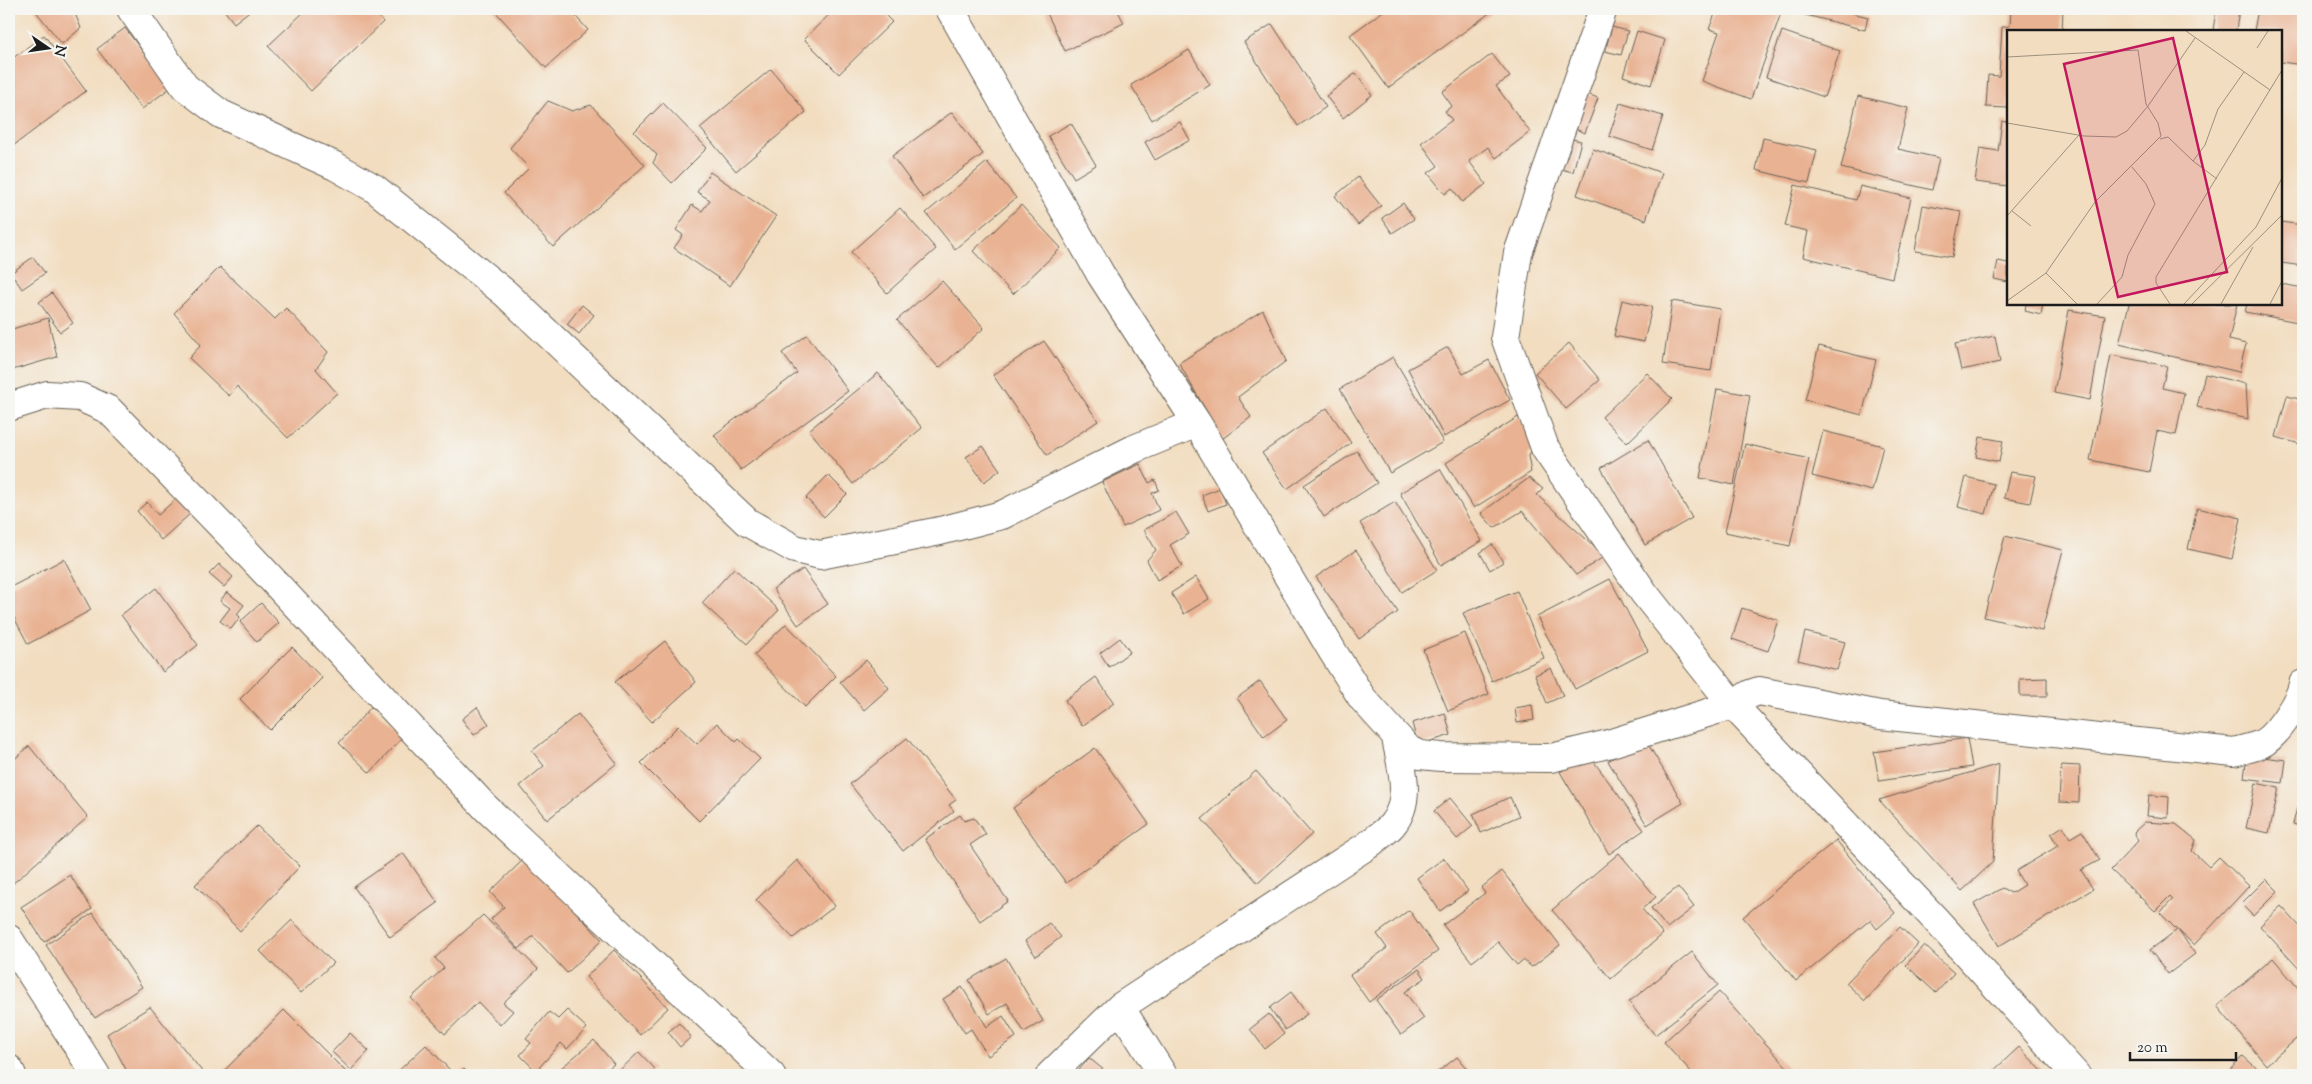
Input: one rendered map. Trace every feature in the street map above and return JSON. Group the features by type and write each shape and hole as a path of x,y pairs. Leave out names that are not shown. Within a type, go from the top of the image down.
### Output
{"main road":[{"path":"131,9 185,87 221,114 335,166 374,188 505,293 746,522 794,549 820,555 940,532 1002,515 1126,452 1197,423"},
{"path":"950,9 1101,274 1197,423 1362,698 1396,738 1409,750 1420,755 1551,758 1733,705 1750,694 1759,692 1880,715 2234,752 2262,744 2277,731 2302,692 2303,684"},
{"path":"1603,9 1518,253 1505,337 1545,448 1644,593 1733,705 1935,920 2076,1075"},
{"path":"9,407 47,395 80,397 109,410 235,540 486,808 771,1075"},
{"path":"1050,1075 1120,1006 1368,845 1392,825 1404,806 1405,789 1396,738"},
{"path":"9,939 96,1075"},
{"path":"1120,1006 1163,1075"},
{"path":"9,1069 12,1075"}],"building":[{"path":"34,9 73,9 81,28 62,44"},
{"path":"223,9 252,9 234,23"},
{"path":"307,9 371,9 383,22 311,91 268,46"},
{"path":"493,9 569,9 588,30 546,68"},
{"path":"835,9 879,9 892,22 839,74 804,39"},
{"path":"1045,9 1117,9 1124,23 1065,51"},
{"path":"1386,9 1495,9 1388,88 1350,35"},
{"path":"1717,9 1782,10 1751,99 1702,81 1719,32 1709,29"},
{"path":"1803,9 1836,9 1868,17 1865,30 1802,14"},
{"path":"2011,9 2063,9 2062,30 2007,30 2007,108 1986,107 1988,75 1999,76 2002,27 2010,26"},
{"path":"2216,9 2239,9 2236,30 2213,30"},
{"path":"2258,9 2303,9 2303,65 2282,62 2282,30 2254,30"},
{"path":"1272,24 1326,107 1298,126 1244,42"},
{"path":"1612,27 1628,31 1621,55 1605,51"},
{"path":"125,28 170,88 142,109 97,49"},
{"path":"1637,31 1665,40 1651,85 1623,76"},
{"path":"1782,31 1840,51 1824,97 1766,77"},
{"path":"44,35 86,91 9,149 9,61"},
{"path":"1189,50 1210,85 1152,120 1131,85"},
{"path":"1492,54 1510,77 1496,86 1530,132 1496,158 1488,147 1469,161 1486,184 1462,202 1452,188 1445,194 1428,173 1438,166 1421,143 1452,120 1445,111 1452,106 1442,92"},
{"path":"771,69 806,112 736,171 700,128"},
{"path":"1356,73 1372,95 1343,118 1326,96"},
{"path":"1582,92 1598,98 1585,133 1568,126"},
{"path":"1858,96 1908,108 1898,149 1939,158 1932,190 1841,168"},
{"path":"548,101 572,111 591,105 645,165 553,247 504,193 529,168 510,148"},
{"path":"663,103 707,148 672,183 653,163 657,155 634,132"},
{"path":"1620,103 1663,116 1652,150 1609,136"},
{"path":"952,112 983,154 923,198 892,156"},
{"path":"2002,121 2007,122 2007,186 1975,182 1980,148 1998,151"},
{"path":"1180,122 1190,140 1155,160 1145,142"},
{"path":"1071,123 1096,165 1074,178 1048,136"},
{"path":"1559,136 1581,141 1573,172 1552,167"},
{"path":"1763,138 1817,150 1809,183 1756,170"},
{"path":"1593,149 1662,173 1646,220 1577,195"},
{"path":"987,162 1016,198 955,249 926,213"},
{"path":"710,172 776,216 730,286 674,248 683,235 676,230 692,205 702,211 710,200 697,192"},
{"path":"1358,177 1381,206 1358,225 1335,196"},
{"path":"1795,185 1856,200 1860,186 1911,198 1892,278 1803,257 1808,231 1785,226"},
{"path":"1403,203 1414,219 1392,233 1382,218"},
{"path":"1021,205 1061,248 1013,294 973,251"},
{"path":"1923,205 1961,212 1952,257 1915,251"},
{"path":"900,208 936,249 887,293 851,252"},
{"path":"2282,222 2303,225 2303,266 2282,263"},
{"path":"33,257 45,273 22,289 11,273"},
{"path":"1998,261 2007,263 2007,282 1994,279"},
{"path":"220,267 275,319 286,308 328,352 316,369 337,393 288,438 237,386 229,396 189,358 201,345 174,313"},
{"path":"942,281 984,328 939,368 897,320"},
{"path":"2282,284 2303,288 2303,323 2245,312 2247,305 2282,305"},
{"path":"52,293 73,323 60,332 39,302"},
{"path":"1622,300 1652,307 1644,342 1614,336"},
{"path":"1672,301 1720,309 1711,371 1663,364"},
{"path":"582,305 594,315 579,334 567,324"},
{"path":"2026,305 2043,305 2041,315 2025,311"},
{"path":"2129,305 2237,305 2229,340 2246,344 2239,372 2119,344"},
{"path":"1263,310 1286,361 1238,397 1251,417 1222,439 1179,363"},
{"path":"2069,310 2105,316 2090,400 2054,393"},
{"path":"48,318 57,357 9,371 9,330"},
{"path":"807,335 848,391 741,470 714,435 797,373 782,353"},
{"path":"1995,336 2000,362 1961,370 1955,344"},
{"path":"1044,341 1098,421 1047,455 993,375"},
{"path":"1569,343 1600,380 1566,409 1535,373"},
{"path":"1819,346 1876,360 1862,415 1805,400"},
{"path":"1448,347 1463,374 1489,360 1510,400 1444,437 1408,369"},
{"path":"2111,355 2167,366 2162,388 2184,393 2176,435 2157,431 2149,472 2090,460"},
{"path":"1393,357 1443,442 1390,473 1340,389"},
{"path":"878,373 922,428 853,484 809,430"},
{"path":"1647,373 1672,399 1627,443 1602,417"},
{"path":"2205,374 2246,384 2248,419 2197,407"},
{"path":"1717,389 1750,395 1734,485 1700,478"},
{"path":"2287,396 2303,400 2303,445 2276,437"},
{"path":"1327,408 1351,443 1287,489 1262,453"},
{"path":"1518,417 1536,444 1528,456 1531,472 1474,508 1446,463"},
{"path":"1823,431 1883,446 1872,491 1812,476"},
{"path":"1980,437 2003,441 1999,462 1976,457"},
{"path":"1648,440 1692,518 1645,545 1601,468"},
{"path":"1745,444 1809,459 1790,546 1725,532"},
{"path":"983,446 1000,470 984,482 966,457"},
{"path":"1357,451 1377,483 1324,517 1304,485"},
{"path":"1140,464 1149,483 1155,480 1159,490 1152,493 1159,510 1123,527 1102,482"},
{"path":"1440,469 1482,541 1441,565 1400,493"},
{"path":"2010,472 2036,476 2030,503 2004,498"},
{"path":"828,475 847,494 824,517 806,498"},
{"path":"1966,477 1994,484 1986,514 1958,507"},
{"path":"1529,478 1543,489 1537,495 1605,556 1576,575 1522,511 1494,528 1481,513"},
{"path":"1220,488 1226,504 1208,511 1202,495"},
{"path":"178,497 191,513 161,540 137,511 147,502 158,515"},
{"path":"1395,502 1437,570 1402,592 1360,523"},
{"path":"2197,508 2241,518 2232,559 2188,549"},
{"path":"1176,512 1189,534 1170,545 1182,566 1157,580 1147,560 1156,550 1144,530"},
{"path":"2005,536 2063,550 2042,631 1984,617"},
{"path":"1492,544 1503,562 1490,570 1480,553"},
{"path":"1356,550 1398,612 1359,639 1316,577"},
{"path":"64,559 91,610 28,644 9,608 9,588"},
{"path":"219,564 233,577 224,587 209,574"},
{"path":"734,568 779,610 747,644 702,603"},
{"path":"803,569 828,604 798,625 773,589"},
{"path":"1196,577 1209,599 1184,614 1171,593"},
{"path":"1610,579 1648,651 1575,689 1537,617"},
{"path":"156,588 198,645 163,672 121,615"},
{"path":"1517,591 1544,658 1492,681 1463,613"},
{"path":"227,592 244,605 237,614 240,617 231,629 220,621 230,608 220,601"},
{"path":"261,603 279,623 257,642 240,622"},
{"path":"1742,608 1778,620 1768,651 1732,639"},
{"path":"786,624 836,676 805,707 754,655"},
{"path":"1805,632 1845,642 1837,670 1798,660"},
{"path":"1465,633 1489,694 1448,711 1423,650"},
{"path":"1120,638 1130,652 1109,667 1100,653"},
{"path":"665,641 696,682 652,722 615,682"},
{"path":"292,647 322,678 270,730 240,699"},
{"path":"866,660 889,688 864,710 840,682"},
{"path":"1551,668 1563,696 1547,703 1535,675"},
{"path":"1096,677 1114,703 1082,726 1065,700"},
{"path":"2047,678 2047,696 2020,696 2020,679"},
{"path":"1260,681 1287,720 1264,737 1237,698"},
{"path":"1532,705 1534,720 1517,723 1515,708"},
{"path":"371,707 403,737 370,773 339,743"},
{"path":"477,707 489,724 474,735 462,719"},
{"path":"1445,713 1451,735 1418,745 1412,723"},
{"path":"578,714 617,763 547,820 520,786 544,766 532,751"},
{"path":"717,723 736,742 739,739 760,759 699,821 641,763 678,726 697,744"},
{"path":"907,738 956,800 949,805 954,811 903,851 850,784"},
{"path":"1967,738 1972,767 1879,781 1874,752"},
{"path":"1645,739 1683,803 1647,825 1608,761"},
{"path":"29,746 88,817 9,887 9,764"},
{"path":"1095,748 1149,824 1066,883 1013,808"},
{"path":"1589,755 1644,830 1609,854 1560,772"},
{"path":"2247,755 2286,760 2283,783 2244,778"},
{"path":"1999,764 1993,862 1962,891 1879,800"},
{"path":"2061,765 2080,766 2079,803 2059,802"},
{"path":"1256,771 1312,834 1258,883 1202,819"},
{"path":"2256,783 2279,788 2269,833 2246,828"},
{"path":"2149,795 2169,797 2168,818 2147,816"},
{"path":"1510,797 1519,816 1481,833 1473,814"},
{"path":"1450,798 1473,826 1457,839 1434,811"},
{"path":"2297,808 2303,810 2303,827 2293,824"},
{"path":"960,815 964,821 974,818 986,834 970,845 1008,901 980,921 925,839"},
{"path":"2145,822 2176,824 2196,840 2192,851 2209,867 2219,857 2249,886 2194,945 2178,930 2195,954 2168,974 2150,950 2177,930 2160,913 2173,899 2170,896 2155,911 2111,870 2138,841 2134,832"},
{"path":"257,826 300,866 240,931 195,885"},
{"path":"2063,826 2070,838 2082,831 2100,860 2081,870 2093,889 1999,946 1974,904 2002,888 2011,893 2024,885 2016,871 2058,846 2051,834"},
{"path":"1836,840 1895,913 1877,929 1870,920 1796,981 1743,917"},
{"path":"403,853 438,903 390,937 354,887"},
{"path":"1619,853 1656,897 1642,909 1663,934 1611,979 1552,910"},
{"path":"525,858 602,940 567,973 533,936 519,949 491,919 504,907 490,892"},
{"path":"1444,858 1468,891 1440,911 1417,878"},
{"path":"797,860 835,906 793,938 756,900"},
{"path":"1502,871 1560,945 1532,967 1523,960 1517,965 1498,942 1472,962 1443,925 1485,893 1481,888"},
{"path":"70,875 92,909 44,942 21,907"},
{"path":"2266,879 2278,891 2253,916 2241,904"},
{"path":"1678,887 1694,907 1667,928 1651,908"},
{"path":"2281,906 2303,930 2303,973 2260,926"},
{"path":"1409,910 1438,951 1369,1002 1350,975 1387,948 1377,934"},
{"path":"93,913 142,987 95,1018 46,945"},
{"path":"483,915 538,969 503,1003 513,1011 500,1025 478,1002 445,1034 411,998 444,968 435,958"},
{"path":"292,920 333,963 301,993 260,951"},
{"path":"1049,923 1061,937 1036,956 1025,941"},
{"path":"1900,927 1918,944 1865,1001 1846,983"},
{"path":"1924,945 1954,973 1936,993 1906,965"},
{"path":"614,950 668,1008 640,1035 586,977"},
{"path":"1692,952 1718,985 1655,1035 1629,1002"},
{"path":"1006,958 1043,1021 1024,1032 1007,1003 989,1014 969,980"},
{"path":"2273,958 2303,994 2303,1033 2266,1065 2217,1006"},
{"path":"1419,969 1425,978 1405,992 1424,1018 1401,1035 1376,1000"},
{"path":"962,987 987,1027 1003,1016 1016,1037 988,1056 971,1029 965,1033 943,999"},
{"path":"1291,992 1307,1014 1285,1030 1270,1008"},
{"path":"1719,992 1787,1067 1779,1075 1694,1075 1664,1042"},
{"path":"150,1007 205,1075 129,1075 107,1034"},
{"path":"284,1010 349,1075 220,1075"},
{"path":"567,1010 587,1028 567,1049 561,1043 536,1071 520,1055 531,1043 526,1039 549,1012 558,1019"},
{"path":"1269,1014 1284,1034 1265,1049 1250,1029"},
{"path":"679,1023 691,1037 680,1047 668,1032"},
{"path":"350,1033 369,1051 351,1070 332,1052"},
{"path":"594,1040 614,1064 604,1072 607,1075 553,1075"},
{"path":"426,1045 453,1073 450,1075 394,1075"},
{"path":"2019,1047 2046,1075 1989,1075"},
{"path":"639,1052 655,1069 648,1075 621,1075 618,1072"},
{"path":"2243,1056 2261,1072 2258,1075 2225,1075"},
{"path":"1457,1057 1472,1075 1434,1075"},
{"path":"1089,1058 1110,1075 1075,1075"},
{"path":"464,1069 470,1075 457,1075"}]}
